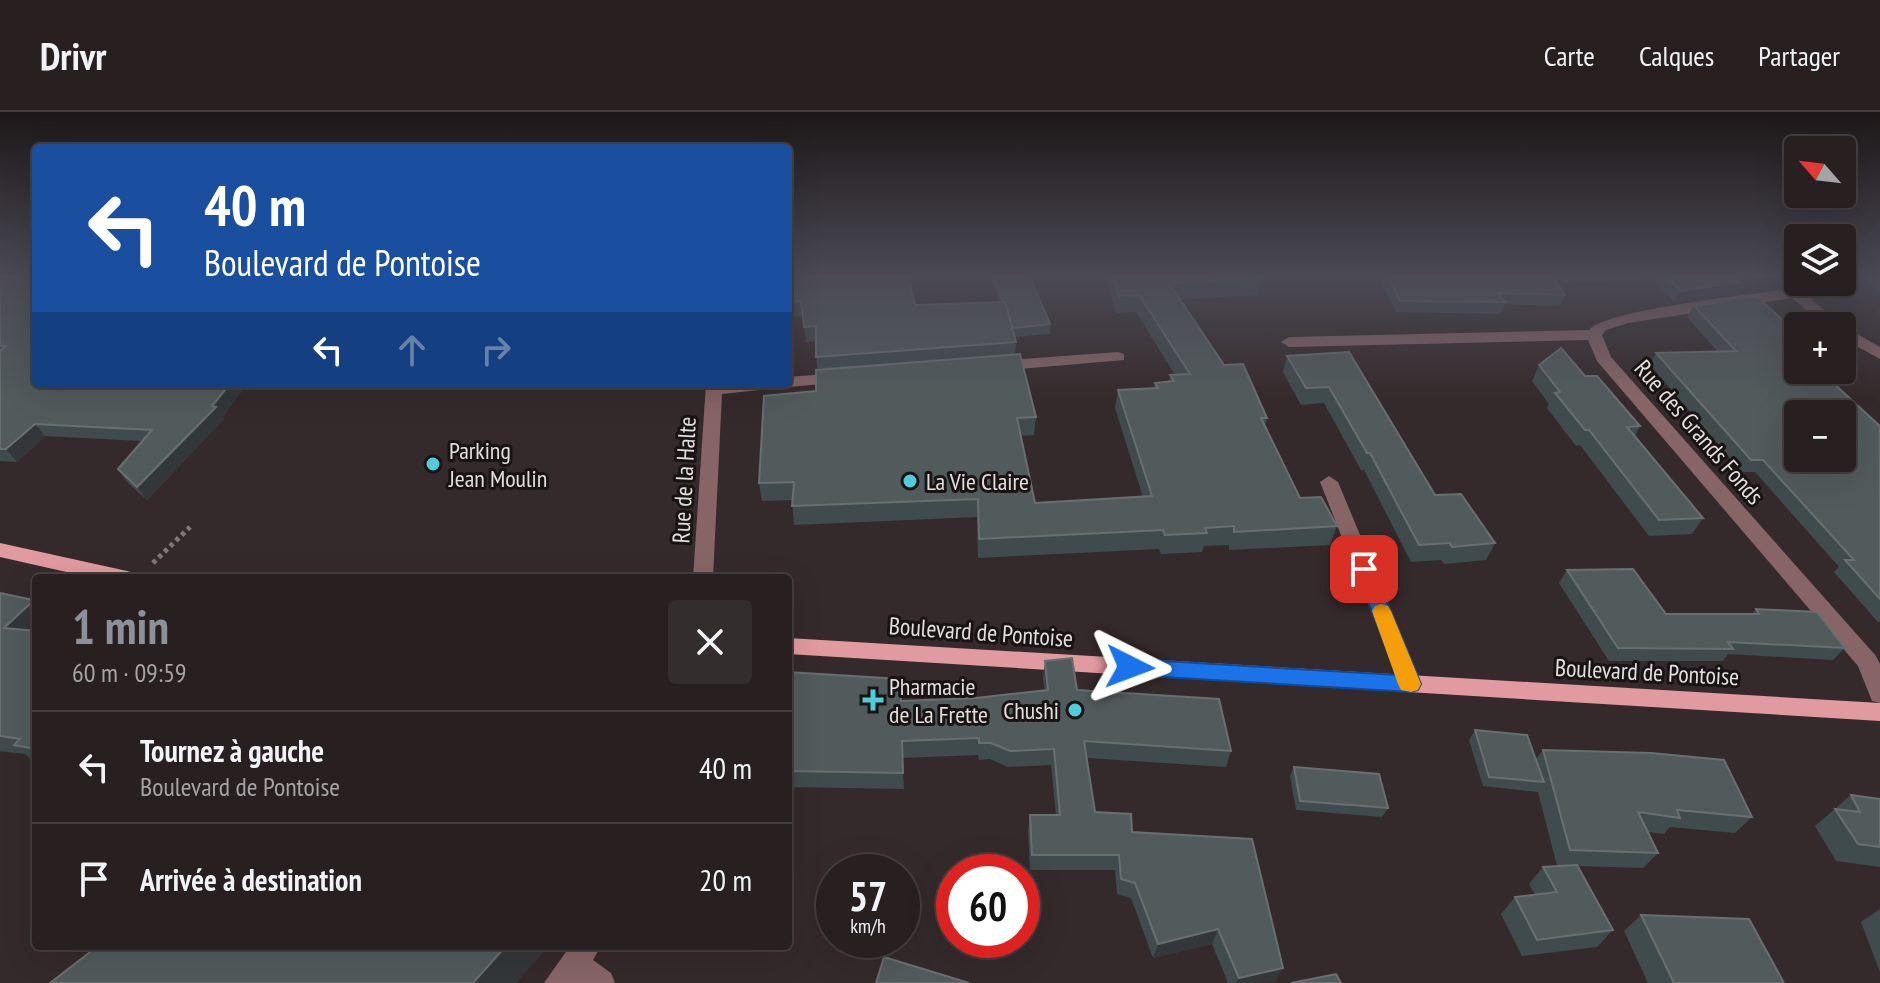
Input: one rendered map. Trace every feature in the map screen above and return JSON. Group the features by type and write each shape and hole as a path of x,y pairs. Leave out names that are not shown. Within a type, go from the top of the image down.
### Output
{"main road":[{"path":"0,550 109,574"},
{"name":"Boulevard de Pontoise","path":"792,646 1880,712"}],"street":[{"path":"1289,342 1594,335 1600,327 1634,318"},
{"name":"Rue des Grands Fonds","path":"1594,335 1603,358 1868,662 1880,694"},
{"path":"1856,339 1880,354"},
{"path":"977,368 1118,357"},
{"path":"792,382 851,378"},
{"name":"Rue de la Halte","path":"703,574 714,388"},
{"path":"1329,482 1411,684"},
{"path":"573,964 601,983"}],"path":[{"path":"165,551 190,527"}],"building":[{"path":"0,318 32,318 32,388 227,388 212,406 216,407 137,487 118,469 152,430 35,424 6,449 0,449 0,351 6,346 0,346"},
{"path":"803,318 1009,318 1016,342 816,357 816,326 804,327"},
{"path":"1010,318 1047,318 1050,324 1013,328"},
{"path":"1154,318 1192,318 1224,365 1243,364 1267,418 1261,418 1300,498 1321,497 1337,526 1234,532 1234,526 1205,528 1207,533 1165,535 1163,530 979,539 978,499 792,506 794,482 759,483 764,396 816,391 816,370 1020,354 1036,417 1017,418 1035,503 1152,496 1118,390 1158,388 1155,383 1174,381 1170,375 1190,374"},
{"path":"1705,318 1780,318 1784,321 1784,384 1834,384 1852,400 1784,400 1784,472 1856,472 1856,404 1880,426 1880,599 1845,560 1854,560 1763,460 1751,460 1656,353 1736,351"},
{"path":"1561,348 1585,376 1597,376 1640,426 1627,427 1703,518 1659,520 1589,430 1585,430 1555,393 1560,392 1539,365"},
{"path":"1349,352 1435,495 1461,494 1495,543 1452,547 1450,543 1419,545 1370,453 1367,453 1329,387 1306,388 1287,356"},
{"path":"1633,569 1666,614 1759,614 1756,609 1817,612 1845,648 1728,642 1733,649 1618,648 1567,570"},
{"path":"0,593 32,600 4,628 32,631 32,748 14,745 20,739 0,736"},
{"path":"1072,658 1077,690 1219,699 1231,751 1084,741 1095,812 1131,814 1132,832 1252,839 1283,968 1239,978 1218,929 1158,944 1135,883 1121,879 1119,855 1032,854 1030,815 1060,815 1054,749 1010,751 991,743 979,743 979,738 902,741 903,773 792,771 792,672 900,679 901,701 976,698 1048,690 1045,661"},
{"path":"1475,730 1527,735 1544,782 1489,777"},
{"path":"1543,750 1651,753 1724,760 1752,817 1677,810 1680,818 1638,812 1658,853 1570,850"},
{"path":"1294,767 1379,774 1388,808 1300,801"},
{"path":"1851,795 1880,799 1880,847 1858,844 1835,809 1860,812"},
{"path":"1577,865 1613,930 1537,940 1515,897 1557,892 1543,867"},
{"path":"1641,915 1749,919 1784,983 1674,983"},
{"path":"93,950 502,950 473,983 50,983"},
{"path":"884,958 887,958 969,983 876,983"},
{"path":"1336,974 1341,983 1291,983"}],"slow traffic":[{"path":"1381,611 1411,684 1408,684"}],"place":[{"name":"Parking Jean Moulin","path":"433,464"},
{"name":"La Vie Claire","path":"910,481"},
{"name":"Pharmacie de La Frette","path":"873,700"},
{"name":"Chushi","path":"1075,710"}],"route":[{"path":"1130,667 1411,684 1364,569"}]}
